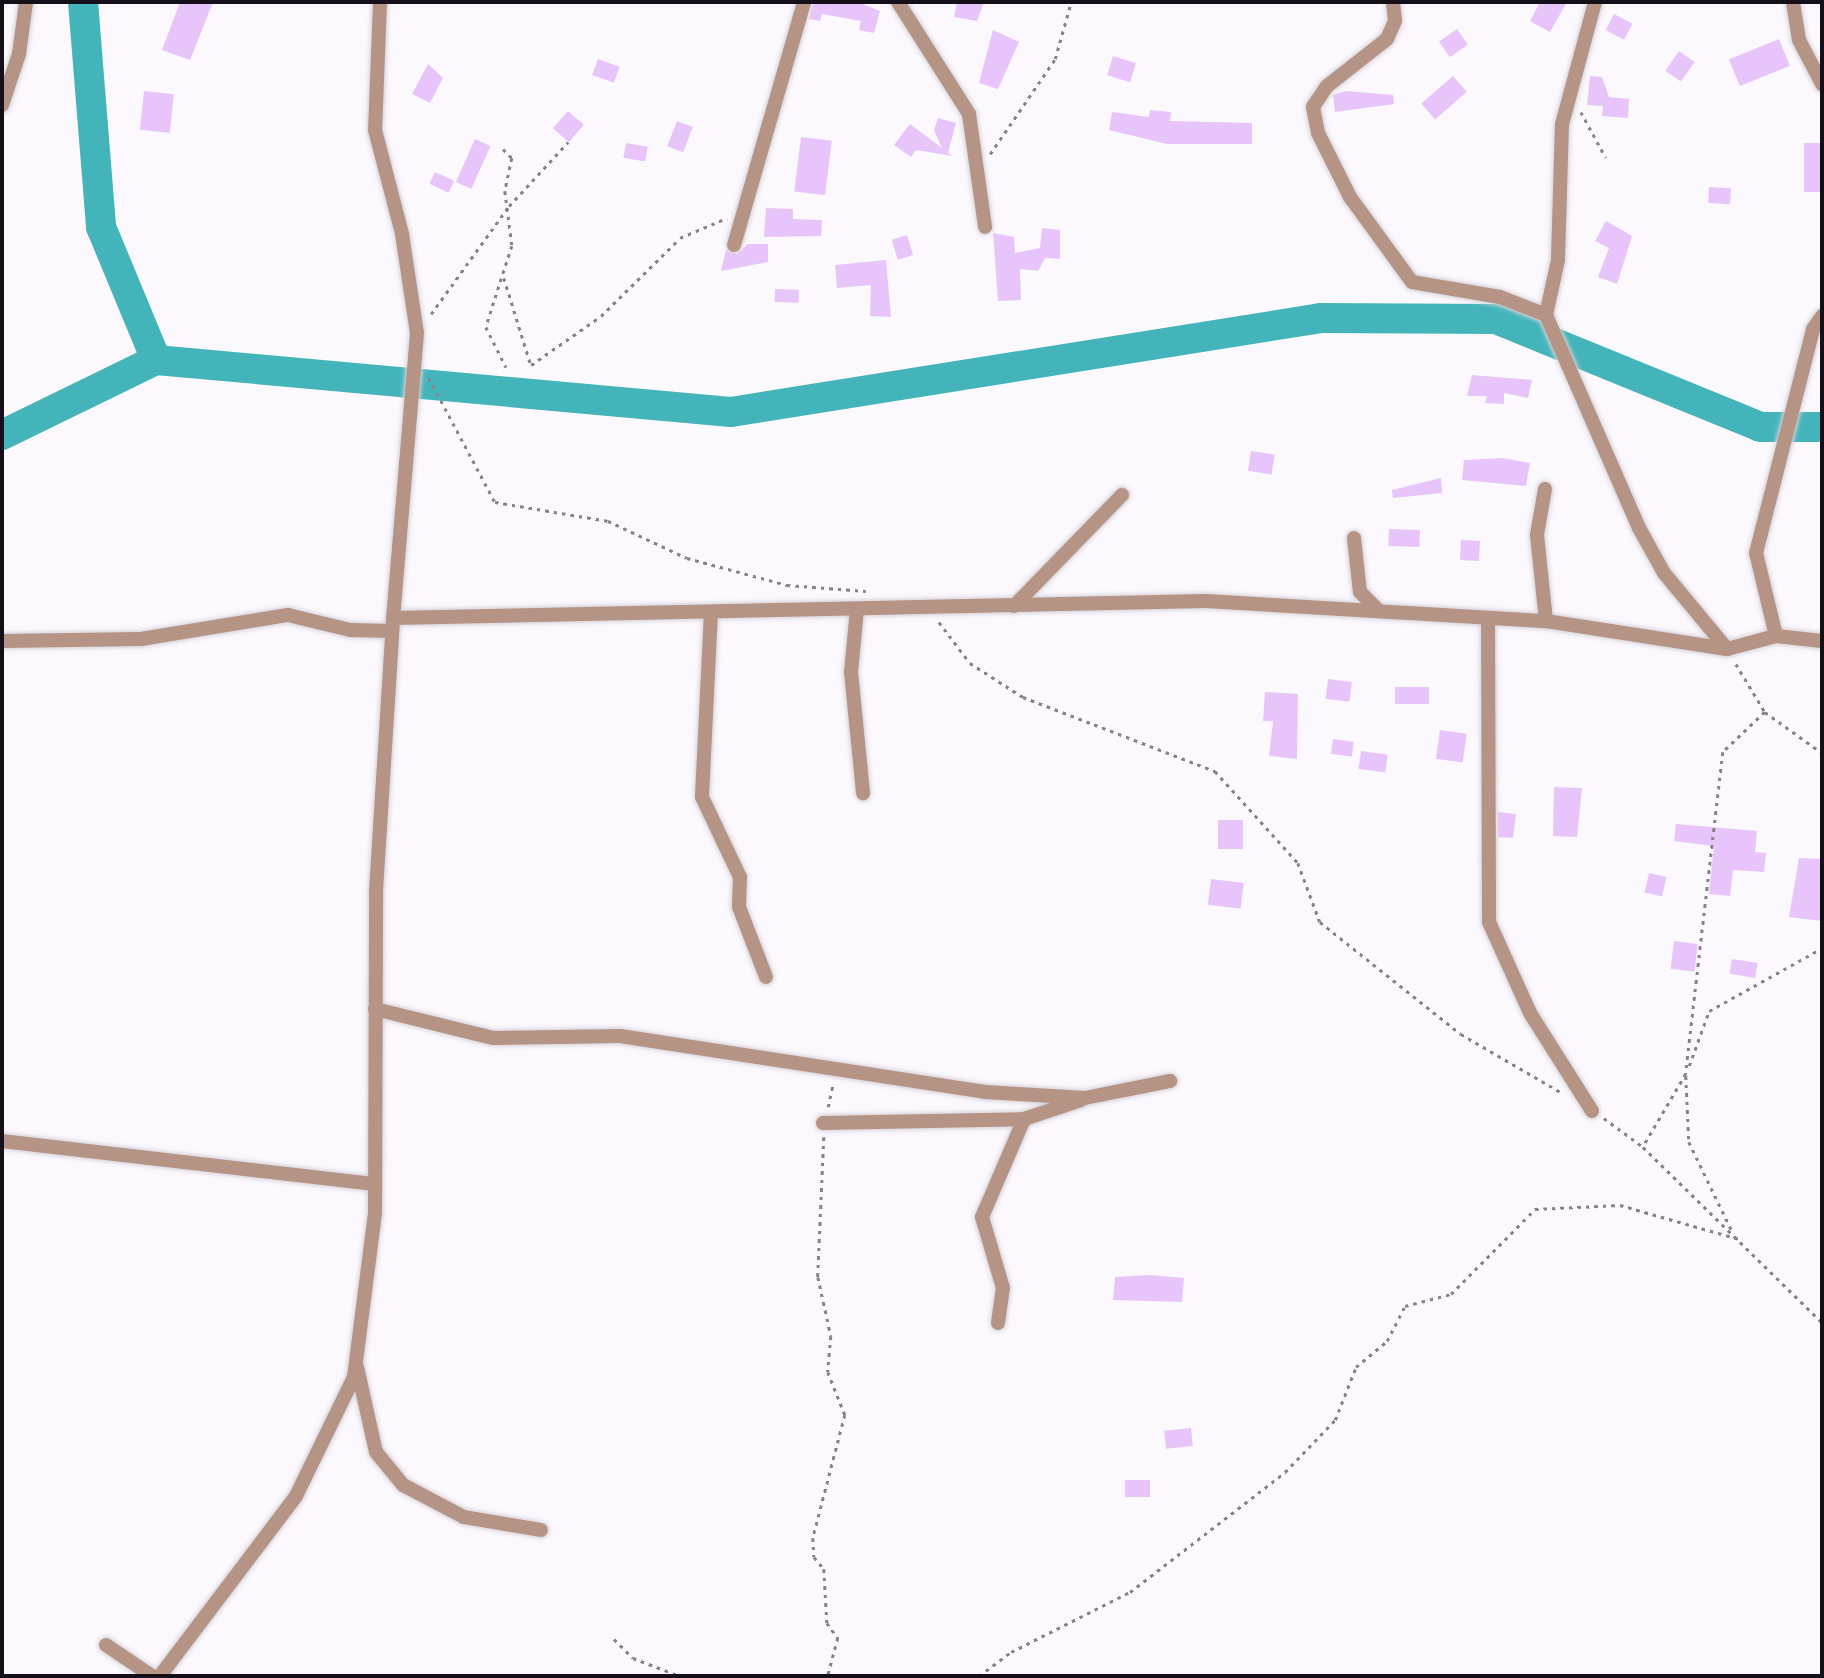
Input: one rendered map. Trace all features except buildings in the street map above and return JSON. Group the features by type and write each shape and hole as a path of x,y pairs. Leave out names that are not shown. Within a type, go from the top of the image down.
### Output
{"street":[{"path":"2,105 19,54 26,2"},
{"path":"160,1676 296,1496 356,1362 375,1184 376,1009 393,625 417,333 402,234 374,130 380,2"},
{"path":"734,244 804,2"},
{"path":"898,2 964,101 980,167 985,227"},
{"path":"1392,2 1395,21 1387,38 1327,86 1313,107 1318,133 1350,197 1412,282 1500,298 1546,315"},
{"path":"1595,2 1567,88 1558,260 1546,315 1639,528 1664,573 1727,649"},
{"path":"1793,2 1799,40 1822,84"},
{"path":"1776,636 1756,553 1813,328 1822,316"},
{"path":"1545,489 1537,535 1546,621"},
{"path":"1014,606 1122,495"},
{"path":"1354,538 1360,592 1379,611"},
{"path":"2,641 141,639 288,615 350,630 393,625 711,612 1206,601 1546,621 1727,649 1776,636 1822,641"},
{"path":"857,609 851,672 863,793"},
{"path":"711,612 702,797 740,877 739,907 766,977"},
{"path":"1488,618 1489,922 1536,1024 1592,1111"},
{"path":"376,1009 493,1038 620,1036 830,1070 1086,1098"},
{"path":"823,1124 1024,1119 1086,1098 1170,1081"},
{"path":"998,1323 1003,1287 982,1217 1024,1119"},
{"path":"2,1142 375,1184"},
{"path":"356,1362 376,1452 403,1485 464,1517 541,1530"},
{"path":"106,1645 152,1676"}],"path":[{"path":"980,167 1055,59 1071,2"},
{"path":"1567,88 1606,158"},
{"path":"417,333 509,206 568,142"},
{"path":"503,149 512,158 509,206 512,246 504,278 486,327 506,367"},
{"path":"504,278 531,365 601,316 680,238 743,211"},
{"path":"428,372 495,502 608,521 687,558 787,585 871,592"},
{"path":"932,608 970,663 1023,697 1215,771 1298,863 1320,922 1461,1034 1568,1097"},
{"path":"1727,649 1765,712 1822,753"},
{"path":"1733,1233 1689,1142 1686,1074 1723,752 1765,712"},
{"path":"1643,1147 1686,1074 1709,1011 1822,948"},
{"path":"828,1676 838,1638 827,1623 824,1569 814,1557 813,1538 845,1415 828,1372 831,1336 818,1277 823,1124 834,1087 830,1070"},
{"path":"1592,1111 1643,1147 1822,1322"},
{"path":"979,1676 1012,1652 1130,1592 1285,1472 1324,1435 1356,1367 1387,1341 1405,1306 1451,1294 1535,1209 1620,1205 1739,1239"},
{"path":"614,1639 634,1658 680,1676"}],"waterway":[{"path":"83,2 101,227 156,360 731,412 1321,318 1496,319 1760,427 1822,427"},
{"path":"2,435 156,360"}]}
